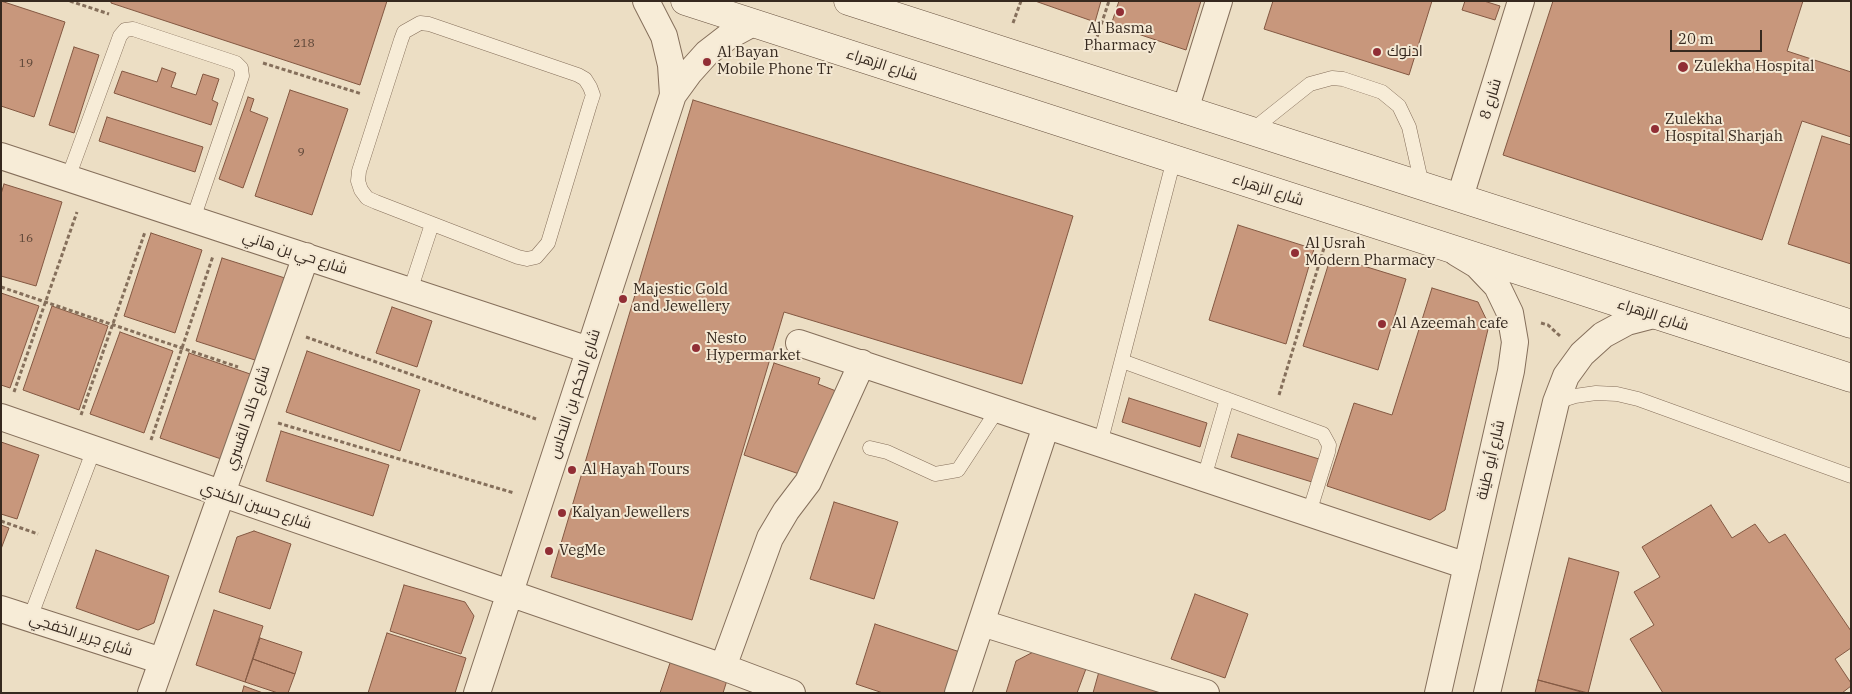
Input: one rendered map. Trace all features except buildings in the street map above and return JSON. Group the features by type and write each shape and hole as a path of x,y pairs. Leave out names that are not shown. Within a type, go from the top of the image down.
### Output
{"main road":[{"name":"شارع الزهراء","path":"685,1 1851,378"},
{"path":"848,1 1851,324"}],"street":[{"name":"شارع الحكم بن النحاس","path":"646,1 664,36 672,65 673,95"},
{"path":"1185,110 1219,1"},
{"name":"شارع 8","path":"1460,197 1521,1"},
{"name":"شارع الحكم بن النحاس","path":"477,693 673,95 707,53 729,36 753,23"},
{"name":"شارع حي بن هاني","path":"1,156 590,350"},
{"name":"شارع أبو طينة","path":"1438,693 1511,371 1515,342 1510,313 1497,286 1477,265 1452,250"},
{"name":"شارع خالد القسري","path":"151,693 262,375 306,256"},
{"path":"1486,693 1556,402 1566,376 1582,354 1603,335 1627,322 1654,315"},
{"path":"799,343 1467,566"},
{"path":"723,667 770,538 786,511 808,482 862,363"},
{"name":"شارع حسين الكندي","path":"3,418 723,667 792,693"},
{"path":"958,693 1046,426"},
{"name":"شارع جرير الخفجي","path":"1,609 162,661"},
{"path":"982,622 1180,689 1206,693"}],"lane":[{"path":"420,23 429,24 585,79 592,95 590,104 544,251 536,257 518,257 367,198 361,190 358,181 359,171 382,100 404,32 420,23"},
{"path":"77,181 120,36 125,30 133,29 236,63 241,68 242,76 193,219"},
{"path":"1251,131 1310,84 1332,78 1344,79 1382,92 1399,106 1409,127 1422,185"},
{"path":"1100,444 1174,160"},
{"path":"410,291 432,224"},
{"path":"1122,362 1317,430 1327,439 1328,452 1309,513"},
{"path":"1556,402 1576,396 1596,394 1617,394 1638,399 1851,476"},
{"path":"1204,478 1227,398"},
{"path":"870,448 886,452 936,474 958,470 998,409"},
{"path":"30,618 59,542 83,446"}],"path":[{"path":"70,1 127,19 133,29"},
{"path":"84,6 86,1"},
{"path":"1083,78 1109,1"},
{"path":"236,63 254,60 382,100"},
{"path":"3,418 46,302 77,181"},
{"path":"83,446 113,325 154,206"},
{"path":"1273,415 1336,212"},
{"path":"142,466 223,229"},
{"path":"1,287 262,375"},
{"path":"280,327 564,430"},
{"path":"248,415 540,501"},
{"path":"1,521 59,542"}],"place":[{"name":"Al Basma Pharmacy","path":"1120,12"},
{"name":"ادنوك","path":"1377,52"},
{"name":"Al Bayan Mobile Phone Tr","path":"707,62"},
{"name":"Zulekha Hospital","path":"1683,67"},
{"name":"Zulekha Hospital Sharjah","path":"1655,129"},
{"name":"Al Usrah Modern Pharmacy","path":"1295,253"},
{"name":"Majestic Gold and Jewellery","path":"623,299"},
{"name":"Al Azeemah cafe","path":"1382,324"},
{"name":"Nesto Hypermarket","path":"696,348"},
{"name":"Al Hayah Tours","path":"572,470"},
{"name":"Kalyan Jewellers","path":"562,513"},
{"name":"VegMe","path":"549,551"}]}
